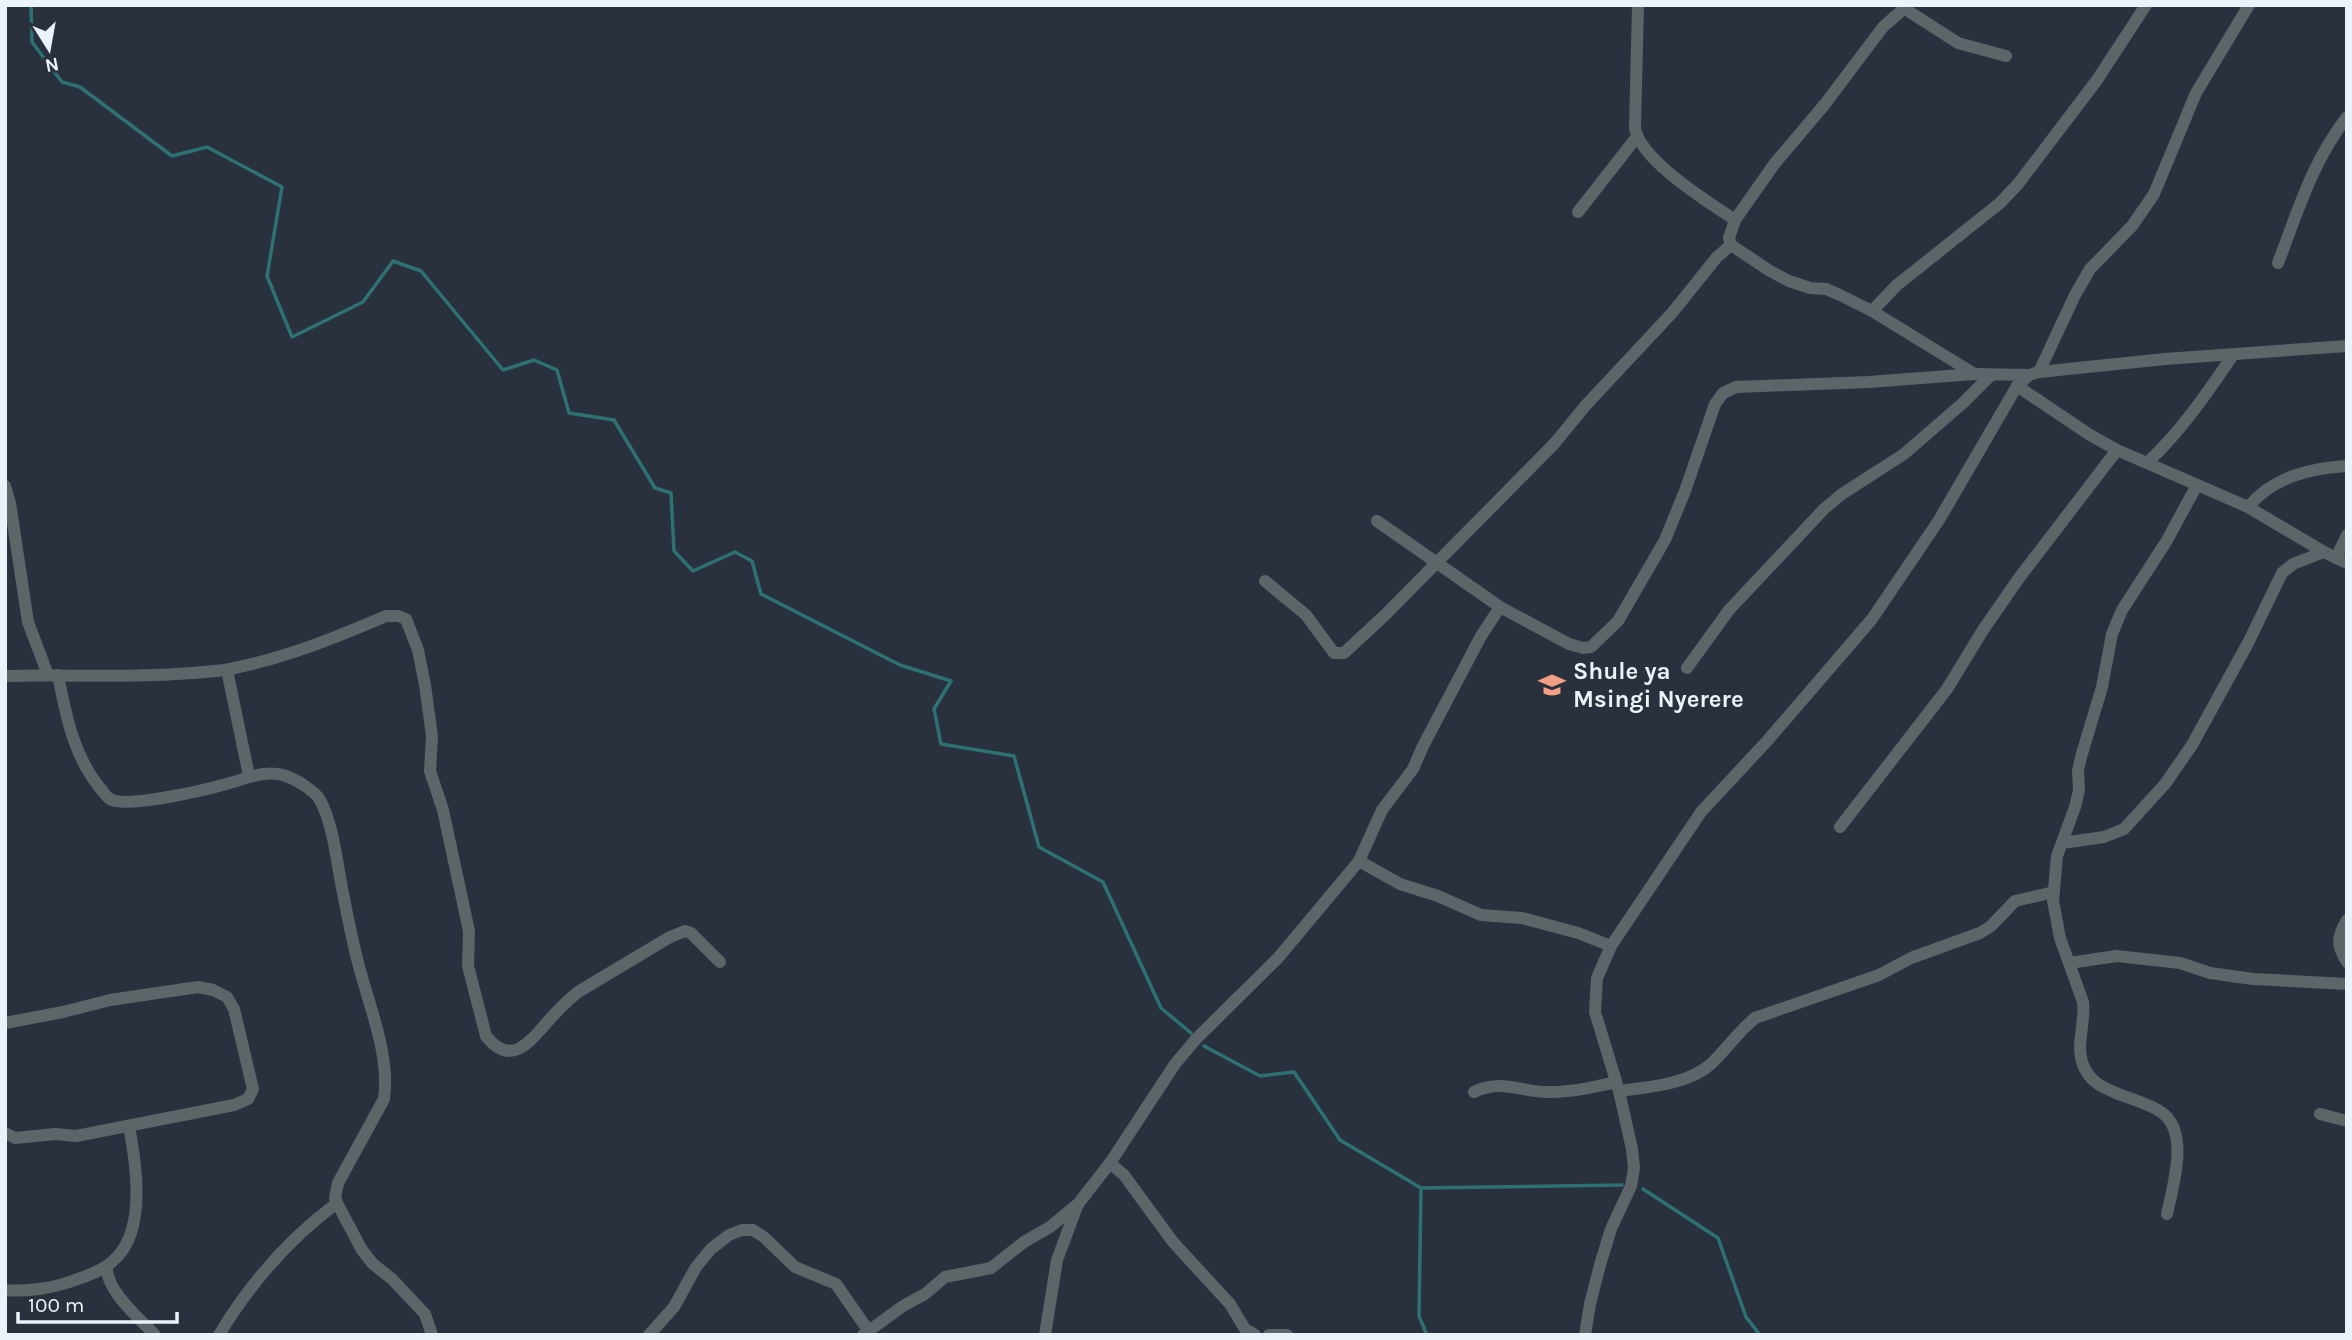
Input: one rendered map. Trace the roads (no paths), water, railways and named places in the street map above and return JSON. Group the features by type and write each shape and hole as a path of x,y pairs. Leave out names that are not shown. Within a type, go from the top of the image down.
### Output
{"street":[{"path":"1637,5 1636,138 1645,150 1683,185 1735,220"},
{"path":"1872,311 1897,285 2000,203 2018,184 2082,101 2146,5"},
{"path":"1585,1335 1600,1265 1611,1229 1631,1186 1632,1177 1632,1149 1618,1086 1595,1012 1597,978 1611,946 1701,812 1768,740 1872,619 1939,520 2017,386 2034,374 2090,269 2144,212 2162,178 2196,93 2249,5"},
{"path":"1973,374 1872,311 1826,289 1810,288 1789,281 1731,245 1729,237 1735,220 1775,163 1832,95 1883,27 1906,7 1958,43 2006,56"},
{"path":"2278,263 2317,161 2347,117"},
{"path":"1578,212 1636,138"},
{"path":"1265,581 1306,615 1333,651 1340,654 1347,651 1554,444 1586,405 1672,313 1717,257 1731,245"},
{"path":"1377,521 1500,607 1569,644 1591,647 1618,621 1665,540 1715,404 1723,393 1736,387 1869,382 1973,374 2034,374 2347,346"},
{"path":"2148,463 2195,411 2233,355"},
{"path":"1687,668 1729,610 1824,509 1842,494 1904,454 1991,375"},
{"path":"2017,386 2117,450 2248,507 2336,558"},
{"path":"1840,827 1947,689 2019,578 2117,450"},
{"path":"2248,507 2261,494 2287,478 2313,469 2347,466"},
{"path":"5,485 28,622 53,675 77,748 93,780 110,799 132,802 202,791 249,775 266,774 285,775 320,798 331,835 359,967 384,1067 386,1086 384,1099 338,1183 335,1198 369,1259 425,1314 432,1335"},
{"path":"2167,1214 2178,1140 2173,1123 2161,1111 2104,1088 2093,1081 2085,1070 2080,1044 2083,1002 2060,938 2053,901 2054,871 2075,807 2081,757 2102,687 2112,635 2122,611 2197,485"},
{"path":"2336,558 2347,535"},
{"path":"2062,843 2116,834 2124,829 2165,784 2192,745 2248,643 2282,573 2293,564 2336,558"},
{"path":"649,1335 674,1307 695,1267 711,1249 729,1235 742,1230 754,1230 796,1267 836,1284 865,1332 925,1294 945,1277 991,1268 1024,1242 1050,1227 1078,1203 1110,1163 1175,1064 1196,1039 1278,958 1359,860 1382,810 1413,769 1481,636 1500,607"},
{"path":"5,676 113,677 227,670 312,648 386,615 398,616 406,620 418,650 432,736 430,771 443,810 469,931 468,966 486,1036 492,1044 509,1051 527,1045 565,1002 578,992 670,937 685,931 691,933 720,962"},
{"path":"227,670 249,775"},
{"path":"1359,860 1401,884 1438,896 1481,915 1522,918 1578,933 1611,946"},
{"path":"1474,1092 1488,1085 1546,1092 1574,1091 1676,1080 1699,1073 1712,1064 1741,1029 1755,1018 1879,975 1911,958 1980,933 1991,926 2015,901 2054,892"},
{"path":"2347,920 2338,934 2337,941 2347,962"},
{"path":"2069,963 2117,956 2169,962 2210,973 2253,979 2347,984"},
{"path":"5,1021 182,988 213,990 227,998 234,1009 253,1082 248,1099 234,1105 67,1136 55,1134 15,1138 5,1133"},
{"path":"2320,1114 2347,1121"},
{"path":"6,1294 58,1285 91,1275 107,1266 124,1249 137,1206 129,1126"},
{"path":"1110,1163 1124,1175 1173,1242 1230,1304 1245,1329 1255,1335"},
{"path":"219,1335 231,1315 272,1263 317,1217 337,1203"},
{"path":"1045,1335 1057,1261 1078,1203"},
{"path":"107,1266 108,1281 155,1335"},
{"path":"1269,1335 1287,1335"}],"waterway":[{"path":"31,5 32,42 62,82 80,87 172,156 207,147 282,187 267,276 292,337 363,302 393,261 421,271 503,370 534,360 557,370 569,413 614,420 655,488 671,493 674,551 693,571 735,552 752,561 761,594 900,665 951,681 934,709 941,744 1014,756 1039,847 1103,882 1161,1008 1191,1033"},
{"path":"1204,1046 1260,1076 1294,1072 1340,1140 1421,1188 1419,1316 1427,1335"},
{"path":"1421,1188 1622,1185"},
{"path":"1643,1189 1718,1238 1746,1317 1760,1335"}],"place":[{"name":"Shule ya Msingi Nyerere","path":"1552,685"}]}
